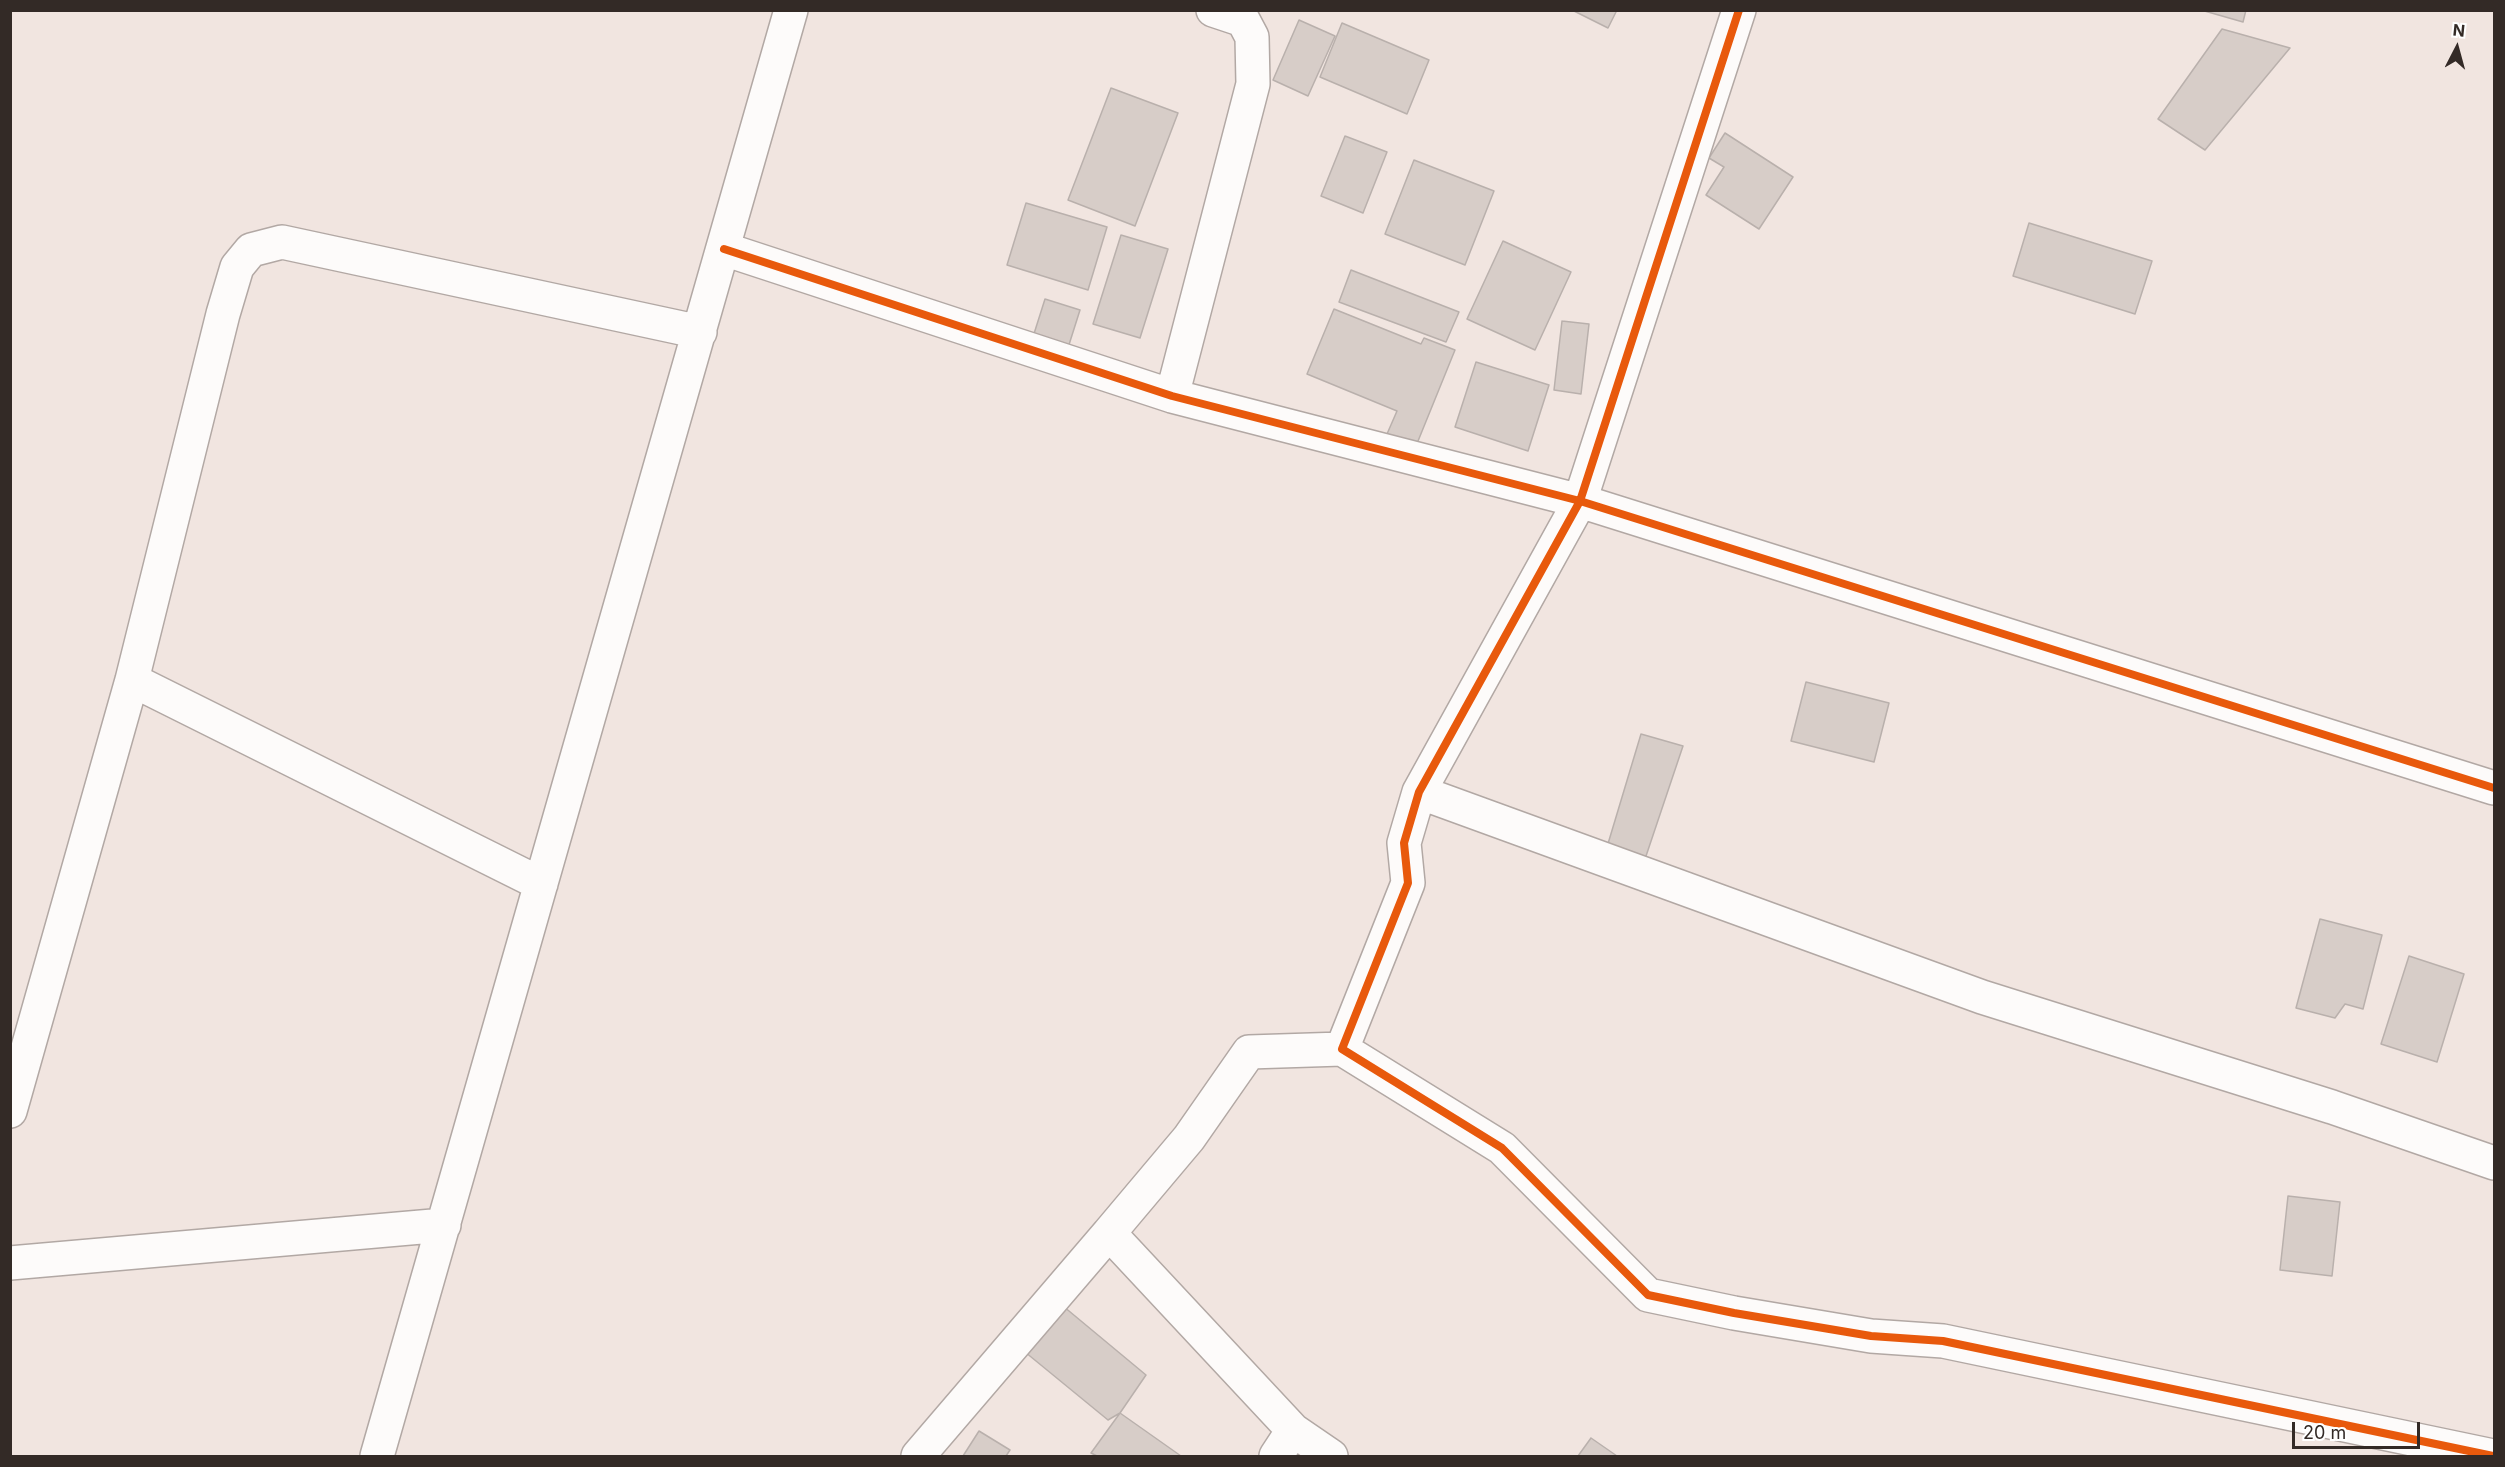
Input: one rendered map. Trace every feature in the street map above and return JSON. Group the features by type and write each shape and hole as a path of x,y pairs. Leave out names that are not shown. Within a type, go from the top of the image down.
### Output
{"street":[{"path":"377,1456 791,10"},
{"path":"1172,396 1253,84 1252,37 1244,20 1213,10"},
{"path":"1342,1048 1408,882 1404,843 1419,792 1580,501 1739,10"},
{"path":"10,1111 132,680 223,314 237,267 251,250 282,242 700,332"},
{"path":"724,249 1172,396 1580,501 2494,788"},
{"path":"132,680 541,884"},
{"path":"1419,792 1982,997 2332,1107 2494,1163"},
{"path":"918,1456 1189,1138 1249,1052 1342,1048 1502,1148 1648,1295 1734,1313 1859,1334 1943,1341 2493,1456"},
{"path":"10,1263 444,1225"},
{"path":"1109,1233 1285,1443 1331,1456"}],"building":[{"path":"1572,10 1617,10 1608,28"},
{"path":"2201,10 2246,10 2243,22"},
{"path":"1299,20 1335,36 1308,96 1273,80"},
{"path":"1342,23 1429,60 1407,114 1320,77"},
{"path":"2222,29 2290,48 2205,150 2158,119"},
{"path":"1111,88 1178,113 1135,226 1068,200"},
{"path":"1725,133 1793,177 1759,229 1706,195 1724,167 1709,158"},
{"path":"1345,136 1387,152 1363,213 1321,196"},
{"path":"1414,160 1494,191 1465,265 1385,234"},
{"path":"1026,203 1107,227 1088,290 1007,265"},
{"path":"2029,223 2152,261 2135,314 2013,276"},
{"path":"1121,235 1168,249 1140,338 1093,324"},
{"path":"1503,241 1571,272 1535,350 1467,319"},
{"path":"1351,270 1459,312 1446,342 1339,302"},
{"path":"1045,299 1080,310 1067,351 1032,340"},
{"path":"1334,309 1421,344 1424,338 1455,350 1416,446 1387,434 1397,411 1307,374"},
{"path":"1562,321 1589,324 1581,394 1554,390"},
{"path":"1476,362 1549,385 1528,451 1455,427"},
{"path":"1806,682 1889,703 1874,762 1791,741"},
{"path":"1641,734 1683,746 1644,862 1607,847"},
{"path":"2320,919 2382,935 2363,1009 2345,1004 2335,1018 2296,1008"},
{"path":"2409,956 2464,974 2437,1062 2381,1044"},
{"path":"2288,1196 2340,1202 2332,1276 2280,1270"},
{"path":"1063,1306 1146,1375 1120,1413 1108,1420 1025,1352"},
{"path":"1120,1413 1181,1456 1097,1456 1091,1453"},
{"path":"979,1431 1010,1450 1006,1456 963,1456"},
{"path":"1591,1438 1617,1456 1578,1456"}],"cycle path":[{"path":"1739,10 1580,501 1419,792 1404,843 1408,883 1342,1049 1502,1148 1648,1295 1734,1313 1871,1336 1943,1341 2493,1456"},
{"path":"724,249 1172,396 1580,501 2494,788"}]}
